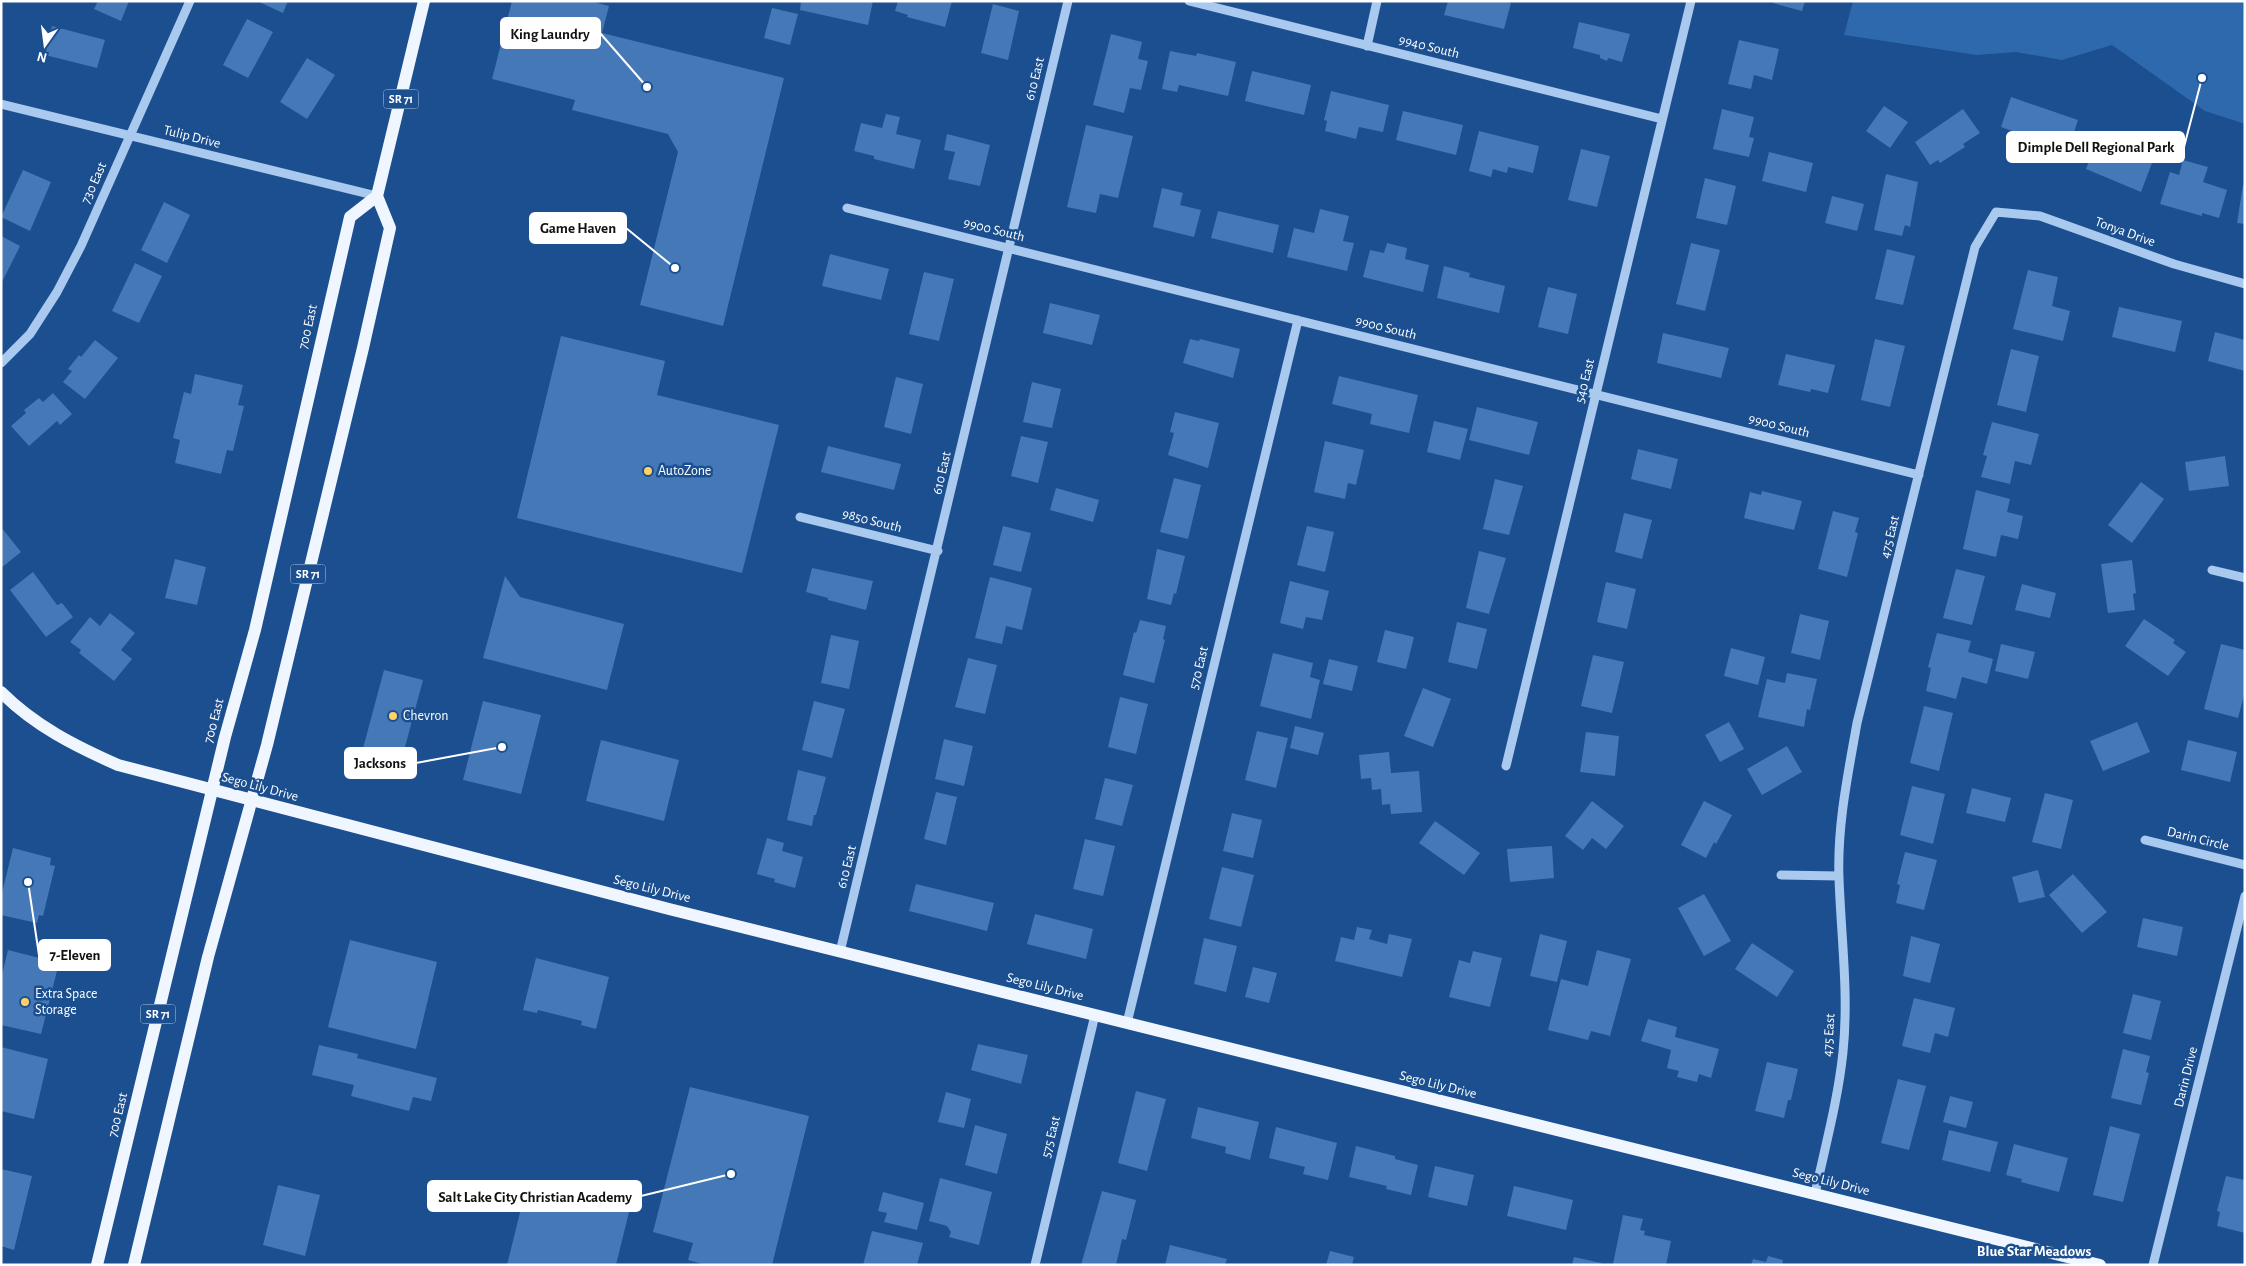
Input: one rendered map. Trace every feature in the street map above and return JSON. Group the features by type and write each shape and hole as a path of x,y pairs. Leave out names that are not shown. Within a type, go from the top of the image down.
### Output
{"main road":[{"name":"SR 71","path":"134,1265 208,957 252,801 390,228 377,196 424,1"},
{"name":"700 East","path":"97,1265 212,790 255,630 350,218 377,196"},
{"name":"Sego Lily Drive","path":"1,692 37,723 76,747 118,765 840,952 2100,1265"}],"street":[{"name":"730 East","path":"1,362 30,334 57,292 81,246 190,1"},
{"name":"610 East","path":"840,952 938,551 1068,1"},
{"name":"9940 South","path":"1189,1 1662,119"},
{"path":"1367,46 1377,1"},
{"name":"540 East","path":"1506,766 1691,1"},
{"name":"Tulip Drive","path":"1,104 377,196"},
{"name":"9900 South","path":"847,208 1919,475"},
{"name":"Tonya Drive","path":"1996,212 2040,216 2174,264 2245,284"},
{"name":"475 East","path":"1815,1194 1833,1111 1843,1052 1845,992 1839,876 1841,824 1857,723 1976,247 1996,212"},
{"name":"570 East","path":"1127,1023 1298,320"},
{"name":"9850 South","path":"800,517 938,551"},
{"path":"2212,570 2245,578"},
{"name":"Darin Circle","path":"2145,840 2245,865"},
{"path":"1781,875 1839,876"},
{"name":"Darin Drive","path":"2153,1265 2245,896"},
{"name":"575 East","path":"1034,1265 1095,1015"}],"shaded area":[{"path":"1853,1 2245,1 2245,124 2205,111 2112,45 2062,60 2016,52 1977,55 1844,35"}],"building":[{"path":"98,1 129,1 121,21 94,9"},
{"path":"257,1 288,1 283,13"},
{"path":"512,1 590,1 609,6 602,33 784,78 723,326 640,305 678,152 668,134 572,110 575,100 492,79"},
{"path":"801,1 873,1 868,25 800,10"},
{"path":"898,1 952,1 945,27 907,17 908,15 895,11"},
{"path":"1448,1 1505,1 1511,3 1504,29 1444,15"},
{"path":"1774,1 1805,1 1802,11 1773,3"},
{"path":"993,4 1019,11 1008,60 981,53"},
{"path":"772,8 798,14 790,45 764,38"},
{"path":"247,19 273,32 248,78 223,65"},
{"path":"1579,22 1630,34 1622,62 1608,58 1607,61 1600,58 1600,55 1573,48"},
{"path":"52,26 105,40 97,68 45,55"},
{"path":"1111,34 1142,42 1138,59 1148,61 1141,90 1130,88 1124,113 1093,105"},
{"path":"1739,40 1779,49 1772,80 1754,75 1751,89 1728,84"},
{"path":"1170,51 1196,56 1197,53 1236,62 1228,96 1179,85 1177,92 1162,89"},
{"path":"307,58 335,75 307,119 280,102"},
{"path":"1252,71 1311,85 1304,115 1245,101"},
{"path":"1331,91 1389,105 1383,132 1359,127 1356,139 1325,131 1327,121 1324,120"},
{"path":"2011,97 2078,120 2068,151 2001,127"},
{"path":"1884,106 1908,122 1890,148 1866,131"},
{"path":"1722,109 1754,117 1749,137 1754,138 1749,157 1713,149"},
{"path":"1963,109 1980,133 1963,144 1965,147 1940,163 1938,160 1930,165 1915,142"},
{"path":"1403,111 1463,125 1456,155 1396,140"},
{"path":"886,114 900,117 896,134 921,140 914,169 874,159 874,156 854,151 861,123 882,128"},
{"path":"1086,125 1133,136 1118,198 1100,194 1096,213 1067,207"},
{"path":"1479,131 1539,146 1533,173 1508,167 1507,173 1493,169 1491,177 1469,171"},
{"path":"947,134 990,145 980,186 948,179 955,152 944,150"},
{"path":"2099,134 2118,141 2115,149 2152,163 2141,192 2086,169"},
{"path":"1581,149 1610,156 1597,207 1568,200"},
{"path":"1769,152 1813,163 1806,192 1762,181"},
{"path":"2183,160 2208,167 2203,182 2227,190 2219,218 2202,213 2202,216 2160,204 2170,172 2179,175"},
{"path":"23,170 51,182 30,231 1,217"},
{"path":"1886,174 1918,182 1910,227 1905,225 1902,236 1874,230"},
{"path":"1705,178 1736,186 1727,225 1696,218"},
{"path":"2243,185 2245,185 2245,224 2237,223"},
{"path":"1162,188 1183,193 1180,205 1201,210 1194,237 1153,227"},
{"path":"1832,196 1864,204 1857,231 1825,223"},
{"path":"164,202 190,215 167,263 141,250"},
{"path":"1320,209 1349,216 1343,241 1354,243 1347,271 1287,257 1294,228 1314,233"},
{"path":"1218,211 1279,225 1273,253 1211,238"},
{"path":"1,236 20,246 1,284"},
{"path":"1387,243 1407,248 1405,259 1429,265 1423,292 1363,277 1370,250 1384,253"},
{"path":"1691,243 1720,250 1705,311 1676,304"},
{"path":"1887,249 1915,256 1903,305 1875,299"},
{"path":"830,254 889,269 881,300 822,286"},
{"path":"135,263 162,276 139,323 112,311"},
{"path":"1444,266 1470,273 1469,277 1505,286 1499,313 1437,298"},
{"path":"2028,270 2058,277 2052,306 2070,311 2063,341 2013,329"},
{"path":"924,272 954,279 939,341 909,334"},
{"path":"1548,287 1577,294 1568,334 1538,327"},
{"path":"1050,303 1100,315 1092,345 1043,333"},
{"path":"2119,307 2182,321 2175,352 2112,337"},
{"path":"2215,332 2245,340 2245,371 2208,361"},
{"path":"1663,333 1729,348 1721,378 1657,363"},
{"name":"AutoZone","path":"561,336 665,361 657,395 779,425 742,573 517,518"},
{"path":"1190,339 1199,341 1200,339 1240,349 1233,378 1183,363"},
{"path":"1875,339 1905,346 1890,407 1861,400"},
{"path":"95,340 118,358 85,399 63,382 72,371 68,369"},
{"path":"2011,349 2039,356 2026,412 1997,405"},
{"path":"1786,354 1835,365 1828,393 1811,389 1810,392 1778,385"},
{"path":"195,374 243,385 238,405 244,406 233,451 227,450 221,474 175,463 180,440 173,438 184,392 191,394"},
{"path":"1339,376 1418,395 1409,433 1370,424 1372,414 1332,404"},
{"path":"896,377 923,384 911,434 884,427"},
{"path":"1032,382 1061,389 1052,428 1023,422"},
{"path":"53,393 72,414 60,425 57,421 29,446 11,426 26,413 24,410 39,398 43,402"},
{"path":"1477,407 1538,422 1529,455 1469,440"},
{"path":"1175,412 1219,423 1208,468 1168,455 1174,433 1170,432"},
{"path":"1434,421 1468,429 1460,460 1427,452"},
{"path":"1992,422 2039,434 2031,465 2015,461 2010,484 1981,477 1987,456 1983,455"},
{"path":"1021,436 1048,442 1038,483 1011,476"},
{"path":"1325,441 1364,450 1356,485 1348,483 1345,499 1314,492"},
{"path":"828,446 901,464 894,490 821,472"},
{"path":"1638,449 1678,459 1671,489 1631,479"},
{"path":"2225,456 2229,486 2189,491 2185,462"},
{"path":"1174,478 1201,485 1188,539 1160,532"},
{"path":"1495,479 1523,486 1509,535 1483,529"},
{"path":"2141,482 2164,499 2132,543 2108,525"},
{"path":"1056,488 1099,500 1093,522 1050,510"},
{"path":"1976,490 2010,499 2007,512 2023,516 2018,539 2001,535 1996,557 1963,549"},
{"path":"1762,491 1802,501 1794,530 1744,518 1750,492 1761,495"},
{"path":"1833,511 1859,518 1855,532 1858,533 1847,577 1818,569"},
{"path":"1624,513 1652,520 1642,559 1615,552"},
{"path":"1003,526 1031,533 1021,572 993,565"},
{"path":"1307,526 1334,532 1325,572 1297,565"},
{"path":"1,527 21,552 1,568"},
{"path":"1157,549 1185,556 1176,594 1174,593 1171,605 1147,599"},
{"path":"1479,551 1506,558 1489,614 1466,608"},
{"path":"175,559 206,567 197,605 165,598"},
{"path":"2132,560 2136,593 2133,594 2135,610 2108,613 2101,564"},
{"path":"812,568 873,581 866,610 806,592"},
{"path":"1956,569 1985,576 1972,625 1943,618"},
{"path":"33,572 57,605 62,603 73,617 46,637 10,590"},
{"path":"505,576 520,597 624,624 607,690 483,658"},
{"path":"990,577 1032,588 1022,630 1006,626 1002,644 975,638"},
{"path":"1290,581 1329,591 1322,620 1306,617 1303,629 1280,623"},
{"path":"1606,582 1636,589 1627,629 1597,622"},
{"path":"2022,584 2056,593 2050,618 2015,610"},
{"path":"110,613 135,633 121,650 132,659 114,681 79,653 81,650 70,642 90,617 100,626"},
{"path":"1800,614 1829,621 1820,660 1791,653"},
{"path":"2144,619 2175,640 2173,643 2186,652 2168,676 2125,646"},
{"path":"1140,620 1166,626 1163,639 1165,640 1154,683 1123,675 1134,632 1136,633"},
{"path":"1457,622 1487,629 1477,669 1448,662"},
{"path":"1385,630 1414,637 1406,669 1377,662"},
{"path":"1937,633 1971,641 1968,652 1993,659 1987,684 1962,677 1956,699 1926,691 1931,668 1928,667"},
{"path":"831,635 859,641 849,689 821,683"},
{"path":"2001,644 2035,652 2028,679 1995,671"},
{"path":"2221,644 2245,650 2245,692 2238,718 2204,709"},
{"path":"1731,648 1765,657 1758,685 1724,676"},
{"path":"1273,653 1313,663 1310,677 1320,680 1311,719 1260,706"},
{"path":"1593,655 1624,662 1612,713 1581,706"},
{"path":"968,658 997,665 985,714 955,707"},
{"path":"1329,659 1358,666 1352,691 1323,684"},
{"name":"Chevron","path":"384,670 423,680 401,762 362,752"},
{"path":"1787,673 1817,679 1810,710 1807,709 1804,727 1758,717 1767,679 1785,683"},
{"path":"1423,688 1451,699 1433,747 1404,736"},
{"path":"1120,697 1148,704 1136,754 1108,747"},
{"path":"483,701 541,715 521,794 463,780"},
{"path":"814,701 845,709 832,758 802,750"},
{"path":"1924,706 1953,713 1939,771 1910,763"},
{"path":"1729,722 1744,749 1720,762 1705,735"},
{"path":"2137,722 2150,752 2103,771 2090,741"},
{"path":"1295,726 1324,733 1318,755 1290,748"},
{"path":"1257,731 1288,738 1276,788 1245,780"},
{"path":"1586,732 1619,736 1615,776 1580,772"},
{"path":"944,739 973,746 964,786 935,779"},
{"path":"601,740 679,760 664,821 586,801"},
{"path":"2188,740 2237,752 2230,782 2181,770"},
{"path":"1787,746 1802,772 1762,795 1747,769"},
{"path":"1389,752 1391,773 1419,771 1422,812 1391,814 1390,804 1382,805 1381,789 1372,790 1371,778 1361,779 1359,755"},
{"path":"798,770 826,777 812,826 787,820"},
{"path":"1105,778 1133,785 1122,826 1095,819"},
{"path":"1912,786 1945,794 1933,844 1900,835"},
{"path":"1972,788 2011,798 2005,822 1966,813"},
{"path":"936,792 957,797 946,845 924,839"},
{"path":"2045,793 2073,800 2061,849 2032,842"},
{"path":"1592,801 1624,826 1606,849 1592,838 1583,850 1565,836"},
{"path":"1704,801 1732,815 1706,858 1681,845"},
{"path":"1232,813 1262,820 1253,858 1223,851"},
{"path":"1435,821 1480,853 1464,875 1419,843"},
{"path":"767,838 784,843 782,851 803,857 795,888 774,882 775,879 757,874"},
{"path":"1085,839 1115,846 1103,896 1073,889"},
{"path":"1552,846 1554,878 1510,882 1507,849"},
{"path":"13,848 51,858 50,865 55,866 43,916 39,915 37,923 1,915 1,897"},
{"path":"1905,852 1937,860 1924,910 1896,903 1900,885 1897,884"},
{"path":"1222,867 1254,875 1241,927 1209,919"},
{"path":"2038,870 2045,897 2019,903 2012,877"},
{"path":"2073,874 2107,912 2082,933 2049,895"},
{"path":"916,884 994,903 987,931 909,911"},
{"path":"1704,894 1731,941 1704,956 1678,908"},
{"path":"1035,914 1093,929 1086,959 1027,944"},
{"path":"2143,918 2183,927 2177,956 2137,947"},
{"path":"1357,927 1372,930 1369,939 1387,944 1389,934 1412,939 1402,977 1335,961 1341,937 1354,940"},
{"path":"1540,934 1567,941 1557,982 1530,976"},
{"path":"1911,936 1940,944 1930,983 1903,976"},
{"path":"1204,938 1237,946 1226,992 1194,984"},
{"path":"350,940 437,962 416,1049 328,1027"},
{"path":"1752,943 1794,971 1777,997 1735,969"},
{"name":"Extra Space Storage","path":"8,950 59,963 41,1034 1,1025 1,979"},
{"path":"1597,950 1631,959 1610,1036 1591,1031 1588,1040 1548,1030 1561,979 1588,986"},
{"path":"1473,951 1502,958 1490,1007 1449,997 1459,960 1470,963"},
{"path":"536,958 609,977 596,1029 581,1025 582,1021 538,1010 537,1013 523,1010"},
{"path":"1253,967 1277,973 1269,1003 1245,997"},
{"path":"2133,994 2161,1001 2151,1040 2123,1033"},
{"path":"1914,998 1955,1008 1948,1037 1935,1033 1930,1053 1902,1046"},
{"path":"1648,1019 1677,1027 1675,1037 1719,1049 1711,1078 1699,1074 1697,1082 1677,1077 1679,1071 1667,1068 1671,1050 1641,1041"},
{"path":"978,1044 1028,1055 1021,1084 971,1070"},
{"path":"319,1045 358,1054 357,1058 437,1078 431,1101 413,1097 409,1111 351,1096 354,1085 312,1075"},
{"path":"1,1047 48,1059 34,1119 1,1111"},
{"path":"2123,1049 2150,1056 2146,1072 2149,1073 2141,1105 2111,1098"},
{"path":"1767,1062 1798,1069 1791,1100 1788,1100 1784,1118 1755,1111"},
{"path":"1898,1079 1926,1086 1909,1150 1881,1143"},
{"path":"690,1087 809,1116 772,1265 706,1265 688,1260 693,1243 653,1232"},
{"path":"1136,1091 1166,1099 1147,1171 1118,1163"},
{"path":"946,1092 971,1099 964,1128 938,1122"},
{"path":"1950,1096 1973,1102 1966,1128 1943,1122"},
{"path":"1198,1107 1259,1122 1250,1160 1225,1153 1226,1147 1191,1138"},
{"path":"975,1125 1007,1134 997,1174 965,1165"},
{"path":"2110,1126 2140,1134 2123,1202 2093,1195"},
{"path":"1276,1127 1337,1143 1328,1180 1303,1174 1305,1167 1269,1158"},
{"path":"1949,1130 1998,1142 1990,1172 1942,1160"},
{"path":"2014,1144 2068,1158 2059,1192 2021,1182 2022,1179 2006,1175"},
{"path":"1356,1146 1395,1156 1395,1159 1418,1165 1411,1195 1386,1189 1387,1186 1349,1177"},
{"path":"1435,1166 1474,1175 1467,1206 1428,1197"},
{"path":"1,1169 32,1176 14,1250 1,1246"},
{"path":"2226,1176 2245,1180 2245,1233 2217,1226 2220,1212 2217,1211"},
{"path":"940,1178 992,1192 979,1245 949,1237 951,1232 947,1226 929,1221"},
{"path":"528,1180 631,1204 616,1265 507,1265"},
{"path":"278,1185 320,1195 305,1256 263,1245"},
{"path":"1514,1186 1573,1200 1566,1230 1507,1216"},
{"path":"1102,1191 1136,1200 1126,1240 1122,1239 1116,1265 1081,1265"},
{"path":"883,1192 924,1203 917,1230 884,1222 887,1213 878,1211"},
{"path":"1623,1215 1643,1219 1640,1230 1645,1231 1644,1235 1671,1241 1666,1265 1613,1264"},
{"path":"872,1231 923,1243 917,1265 863,1265"},
{"path":"1170,1245 1227,1259 1225,1265 1165,1265"},
{"path":"1330,1251 1354,1257 1352,1265 1326,1265"},
{"path":"1768,1256 1783,1260 1782,1265 1751,1265 1753,1259 1766,1262"},
{"path":"1574,1257 1601,1263 1601,1265 1572,1265"}],"place":[{"name":"Dimple Dell Regional Park","path":"2202,78"},
{"name":"King Laundry","path":"647,87"},
{"name":"Game Haven","path":"675,268"},
{"name":"AutoZone","path":"648,471"},
{"name":"Chevron","path":"393,716"},
{"name":"Jacksons","path":"502,747"},
{"name":"7-Eleven","path":"28,882"},
{"name":"Extra Space Storage","path":"25,1002"},
{"name":"Salt Lake City Christian Academy","path":"731,1174"}],"district":[{"name":"Blue Star Meadows","path":"2034,1251"}]}
